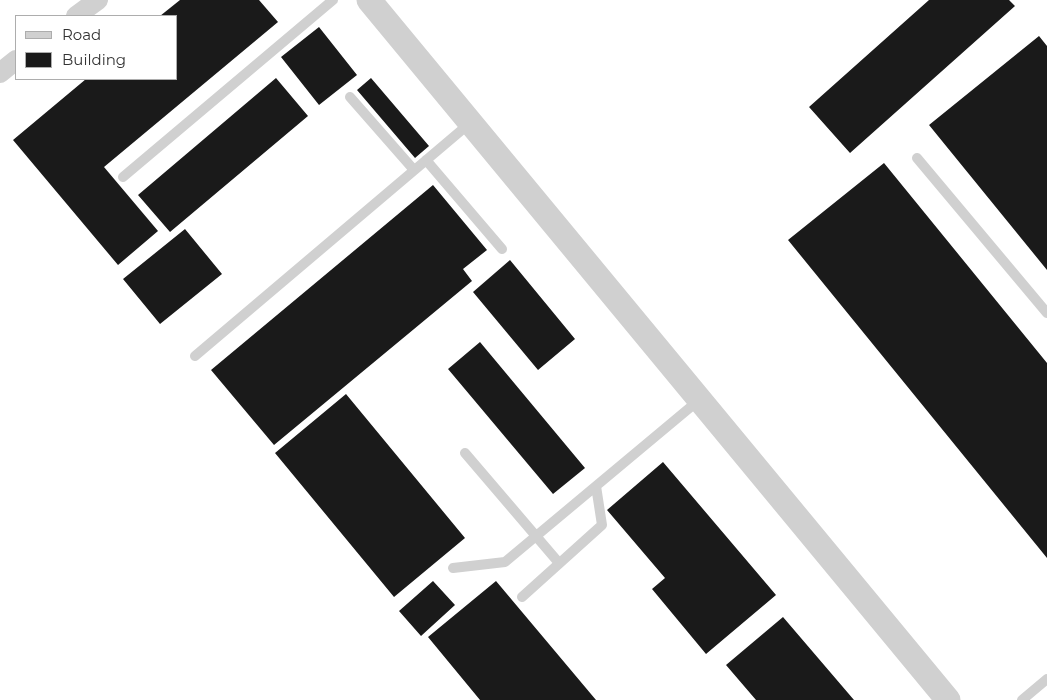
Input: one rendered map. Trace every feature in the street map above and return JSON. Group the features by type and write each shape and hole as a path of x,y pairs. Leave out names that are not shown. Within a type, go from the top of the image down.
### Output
{"street":[{"path":"77,15 98,0"},
{"path":"369,0 948,700"},
{"path":"0,72 15,61"}],"lane":[{"path":"123,177 334,0"},
{"path":"350,96 414,170"},
{"path":"195,356 471,122"},
{"path":"918,158 1047,313"},
{"path":"426,160 502,249"},
{"path":"453,568 504,562 700,399"},
{"path":"465,453 560,563"},
{"path":"522,597 602,525 596,486"},
{"path":"1022,700 1047,679"}],"building":[{"path":"180,0 259,0 278,22 104,167 158,231 118,265 13,140 85,80 178,80 178,15 161,15"},
{"path":"929,0 1009,0 1015,6 850,153 809,107"},
{"path":"319,27 357,75 319,105 281,57"},
{"path":"1039,36 1047,46 1047,270 929,125"},
{"path":"276,78 308,116 170,232 138,195"},
{"path":"371,78 429,146 415,158 357,90"},
{"path":"884,163 1047,363 1047,558 788,240"},
{"path":"433,185 487,250 463,269 472,281 274,445 211,370"},
{"path":"185,229 222,274 160,324 123,279"},
{"path":"510,260 575,339 538,370 473,292"},
{"path":"480,342 585,468 553,494 448,369"},
{"path":"346,394 465,538 394,597 275,453"},
{"path":"663,462 776,595 706,654 652,589 665,578 607,510"},
{"path":"433,581 455,605 421,636 399,611"},
{"path":"496,581 596,700 480,700 428,637"},
{"path":"783,617 854,700 756,700 726,665"}]}
